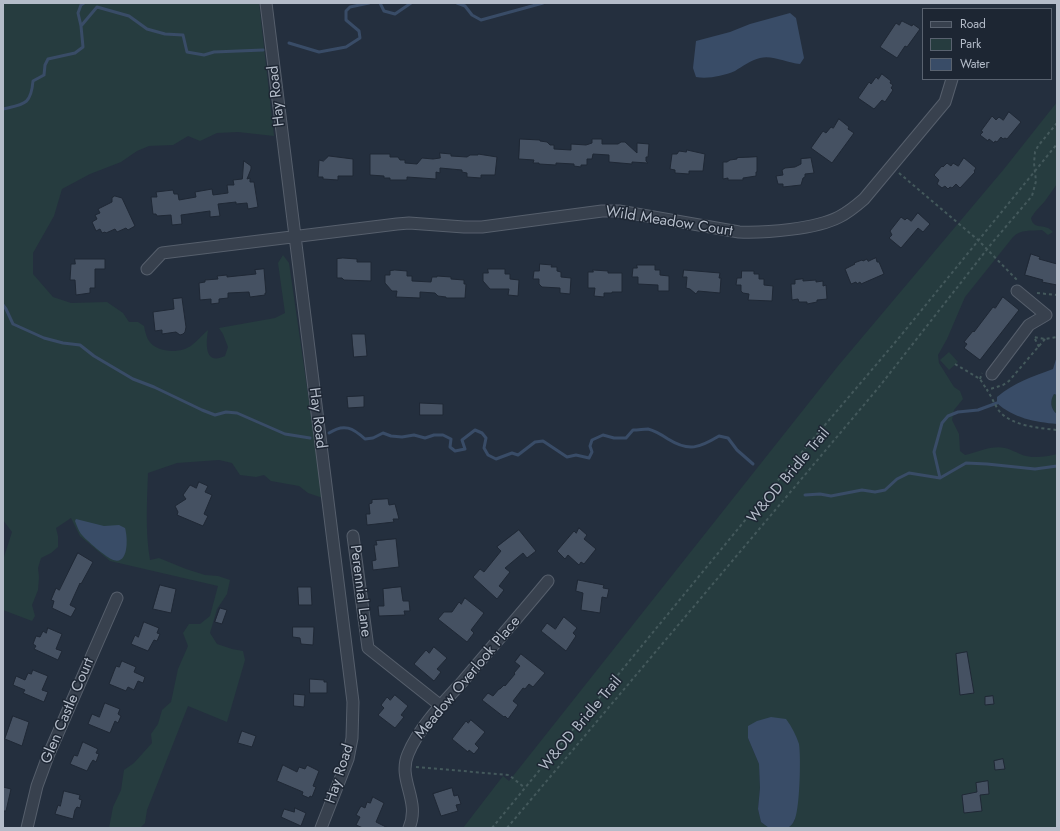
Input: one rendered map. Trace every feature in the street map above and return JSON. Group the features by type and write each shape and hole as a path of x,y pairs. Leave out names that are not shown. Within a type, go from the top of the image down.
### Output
{"street":[{"name":"Hay Road","path":"266,3 353,702 352,738 348,759 320,828"},
{"name":"Wild Meadow Court","path":"147,269 162,253 410,223 482,227 602,211 619,211 739,232 772,231 825,223 839,218 852,210 864,199 945,102 952,80"},
{"path":"1016,289 1046,315"},
{"path":"987,372 1029,325 1046,315 1057,311"},
{"name":"Perennial Lane","path":"353,536 368,648 441,706"},
{"name":"Meadow Overlook Place","path":"409,828 413,815 413,806 405,778 404,766 407,754 420,733 441,706 548,582"},
{"name":"Glen Castle Court","path":"28,828 37,786 48,756 118,598"}],"path":[{"path":"160,3 167,3"},
{"name":"W&OD Bridle Trail","path":"507,828 879,386 1032,196 1036,181 1035,158 1038,146 1057,123"},
{"path":"492,828 779,479 898,339 1057,144"},
{"path":"892,167 978,240 1019,282 1016,289"},
{"path":"1034,292 1057,295"},
{"path":"1039,347 1034,337 1045,339 1057,337"},
{"path":"987,390 1003,385 1008,381 1045,339"},
{"path":"955,364 980,379 1000,411 1007,417 1020,423 1057,430"},
{"path":"980,379 987,372"},
{"path":"404,766 500,773 509,775 525,788"}],"green space":[{"path":"3,3 259,3 274,136 238,132 217,133 200,141 188,136 173,145 149,146 137,151 121,162 90,174 62,189 54,216 33,253 33,274 53,297 71,303 107,302 123,313 129,322 138,322 144,326 146,336 149,341 153,345 163,350 176,351 187,348 208,330 207,347 210,356 213,358 225,356 228,347 219,328 275,318 285,313 278,263 283,255 289,263 323,498 308,493 299,486 271,481 264,475 256,477 240,475 232,463 219,460 177,463 148,473 147,528 150,560 159,558 205,575 218,576 230,580 227,594 217,609 210,633 217,644 243,651 245,660 227,722 188,706 147,810 145,823 140,828 109,828 113,807 121,790 124,770 134,763 152,743 151,734 158,724 162,710 171,702 178,669 188,646 183,633 189,624 200,624 210,616 218,586 110,561 80,536 71,518 56,528 58,547 51,553 41,558 38,568 38,590 32,605 35,616 32,621 3,610 3,560 12,532 3,520"},
{"path":"1057,102 1057,184 1031,218 1035,225 1048,228 1053,232 1048,235 1042,230 1026,231 1016,234 1013,237 965,297 947,339 938,355 939,363 954,387 960,391 963,399 954,410 952,420 959,434 960,451 965,455 990,448 1000,447 1007,448 1029,457 1043,457 1057,454 1057,828 788,828 795,820 748,726 748,738 759,764 760,788 758,809 761,822 769,828 463,828 503,776 509,781 838,366 1004,169"},
{"path":"949,352 958,362 949,370 940,360"},
{"path":"1054,394 1057,395 1057,414 1053,410 1051,404"}],"water":[{"path":"790,13 796,18 804,58 800,64 765,57 753,60 735,71 716,77 696,77 693,68 696,41"},
{"path":"1057,356 1057,395 1054,394 1051,402 1053,410 1057,414 1057,424 1017,416 997,403 997,397 1010,387 1053,369"},
{"path":"76,519 104,526 119,525 125,528 127,545 124,556 117,561 105,555 84,538 75,521"},
{"path":"771,717 786,719 794,731 800,750 798,807 794,822 788,828 769,828 761,822 758,809 760,788 759,764 748,738 748,726 757,721"}],"building":[{"path":"902,21 912,26 913,24 920,29 897,58 880,47 896,23 899,25"},
{"path":"882,74 891,81 890,83 893,85 891,88 893,90 885,102 882,100 874,109 858,98 869,82 871,84 876,77 878,79"},
{"path":"1009,112 1021,122 1007,139 1003,139 1001,137 994,143 989,139 988,141 980,135 983,132 981,131 992,116 996,120 999,117 1003,120"},
{"path":"839,119 854,133 832,163 811,148 823,131 826,133 831,127 833,128"},
{"path":"520,139 540,140 547,142 550,145 554,145 554,149 571,150 571,144 586,145 592,143 592,139 602,139 602,144 618,144 625,142 637,153 637,143 649,144 648,157 646,157 646,161 648,163 632,162 632,164 609,162 609,155 593,154 592,159 587,159 587,165 581,165 581,167 574,166 574,164 556,163 556,165 533,163 534,160 519,159"},
{"path":"687,150 705,154 703,171 689,171 689,174 675,173 675,170 670,169 672,154 677,154 679,151 686,152"},
{"path":"440,153 451,154 451,156 467,157 478,154 497,157 495,175 481,175 481,178 467,177 467,173 462,172 462,170 440,168 440,173 436,172 436,179 407,177 407,180 390,180 390,178 384,178 384,176 370,175 370,154 390,154 390,157 398,157 400,160 405,160 405,163 417,164 422,158 440,158"},
{"path":"329,156 353,159 353,176 338,176 338,180 323,179 323,177 318,177 319,160 323,161"},
{"path":"757,157 756,176 743,178 743,180 728,180 728,178 723,179 723,162 737,158"},
{"path":"811,158 814,173 805,174 801,185 783,187 783,184 778,184 776,176 783,175 782,170 801,164 801,159"},
{"path":"964,158 976,168 974,171 975,172 960,188 956,184 952,188 950,187 948,189 945,186 942,188 937,184 939,180 934,175 942,166 943,167 947,163 951,166 953,163 958,166"},
{"path":"244,161 251,166 247,179 250,178 250,182 254,182 258,207 248,209 247,203 236,204 236,202 218,204 220,216 210,217 210,211 181,215 182,224 172,225 171,215 157,216 156,214 153,214 151,197 157,197 156,192 173,190 174,194 178,194 179,200 196,197 195,192 212,189 213,195 228,193 227,185 234,185 233,180 242,179"},
{"path":"115,196 122,198 135,226 128,230 126,228 117,232 115,229 106,233 102,233 100,229 96,231 92,222 97,219 95,215 100,213 98,209 112,202 112,198"},
{"path":"918,213 930,224 923,232 918,228 901,248 889,238 892,235 890,231 901,217 905,220 907,218 911,221"},
{"path":"1031,254 1040,257 1039,259 1057,264 1057,285 1042,282 1043,280 1025,275"},
{"path":"876,258 884,274 861,284 860,282 857,284 856,282 851,284 845,269 862,260 867,259 868,261"},
{"path":"75,259 105,259 105,269 95,269 95,288 90,288 90,293 76,295 75,280 70,280 71,264 75,264"},
{"path":"337,259 357,259 357,262 371,262 371,281 344,280 342,278 337,278"},
{"path":"540,264 557,267 557,271 561,272 561,277 571,278 570,294 560,293 560,288 542,287 539,284 539,279 533,279 534,271 539,271"},
{"path":"637,265 655,265 655,270 660,270 660,275 669,276 669,291 658,291 658,285 638,284 638,277 632,277 633,268 637,268"},
{"path":"264,269 265,295 250,297 249,292 228,293 228,298 219,299 219,303 211,304 211,299 200,300 199,283 205,282 205,280 218,279 217,276 227,275 227,277 256,274 255,270"},
{"path":"488,269 505,269 505,274 510,274 510,279 519,280 518,296 508,295 509,289 490,289 483,281 483,273 488,273"},
{"path":"593,270 608,271 608,273 622,273 622,292 604,293 604,297 594,296 595,288 588,288 588,272 593,272"},
{"path":"684,270 720,273 720,293 698,291 696,294 690,289 686,288 687,277 683,277"},
{"path":"390,271 407,271 407,276 412,276 412,281 431,282 432,277 437,276 464,280 464,284 466,284 465,298 446,298 438,296 435,293 420,292 420,298 396,297 397,291 392,291 385,283 385,275 390,275"},
{"path":"742,271 754,271 754,274 759,274 759,279 764,279 764,285 773,286 772,301 748,300 749,294 741,291 741,285 736,285 737,278 741,278"},
{"path":"803,279 803,281 823,281 823,286 826,285 827,299 817,300 817,302 807,304 807,302 799,302 798,299 792,300 791,284 795,284 795,280"},
{"path":"1003,297 1019,310 980,360 964,348 967,344 964,342"},
{"path":"182,298 186,327 185,332 180,335 176,332 162,334 162,330 155,331 153,312 174,309 173,299"},
{"path":"352,334 365,334 367,356 354,357"},
{"path":"364,396 364,407 348,408 347,397"},
{"path":"420,403 443,404 443,415 420,415"},
{"path":"199,482 208,486 205,492 212,495 204,514 208,516 203,526 177,515 178,512 175,506 186,499 183,495 190,485 196,488"},
{"path":"388,499 389,505 395,504 399,519 393,519 394,522 367,525 366,514 370,514 369,504 372,503 372,500"},
{"path":"579,528 587,535 584,539 596,549 584,564 581,562 579,565 568,555 565,559 557,551 574,531 576,533"},
{"path":"519,530 536,551 527,558 523,553 505,568 510,572 499,586 504,590 497,599 473,577 480,569 484,572 501,551 497,547"},
{"path":"396,539 399,567 373,570 372,561 376,560 374,545 377,545 376,541"},
{"path":"78,553 93,562 81,584 80,583 70,605 76,608 71,617 52,608 54,601 51,600 56,588 59,590"},
{"path":"578,580 604,585 603,588 609,589 607,598 602,597 600,613 581,610 583,593 576,591"},
{"path":"160,585 176,589 171,613 153,609"},
{"path":"298,587 311,587 312,605 299,605"},
{"path":"401,587 403,601 409,601 410,611 404,611 405,615 379,616 378,606 384,606 383,589"},
{"path":"465,598 484,613 471,630 474,633 467,642 438,619 444,612 452,612 459,602 461,604"},
{"path":"220,608 227,610 222,624 215,622"},
{"path":"564,617 577,628 573,633 576,636 566,651 541,631 547,623 555,629"},
{"path":"144,622 159,628 157,633 160,634 157,641 154,640 148,651 131,644 135,635 138,637"},
{"path":"293,627 314,627 313,645 301,644 300,638 293,637"},
{"path":"48,628 62,634 56,649 62,651 58,660 34,649 36,646 33,644 36,636 40,637 43,631 46,633"},
{"path":"434,647 447,658 437,669 441,672 434,681 414,664 426,650 429,653"},
{"path":"967,652 974,693 960,695 956,654"},
{"path":"521,654 545,673 533,687 529,684 525,689 523,688 513,701 518,705 508,719 482,700 488,693 493,696 499,689 504,685 505,686 520,666 515,662"},
{"path":"122,661 136,667 134,672 145,677 143,683 138,681 134,690 128,687 126,691 109,684 116,666 119,667"},
{"path":"33,670 48,676 42,690 48,692 44,702 23,693 25,690 13,685 16,676 25,680 28,673 31,674"},
{"path":"310,679 324,680 324,682 327,682 327,693 310,693"},
{"path":"294,694 305,695 304,707 294,706"},
{"path":"395,695 408,706 401,715 404,717 395,728 378,715 384,708 381,705 387,697 390,700"},
{"path":"993,696 994,704 985,705 985,697"},
{"path":"105,703 120,709 118,714 121,716 118,723 115,721 110,733 88,724 92,714 99,717"},
{"path":"13,716 29,722 22,746 5,739"},
{"path":"471,720 485,732 475,744 479,748 474,754 469,750 468,752 452,739 466,721 468,723"},
{"path":"242,731 256,736 252,747 238,743"},
{"path":"83,742 98,749 96,753 99,754 96,762 93,760 87,771 70,764 74,755 77,756"},
{"path":"1003,759 1005,769 995,770 994,761"},
{"path":"283,765 297,772 299,767 305,769 307,765 319,771 313,786 316,787 312,797 310,796 309,798 302,795 303,792 277,781"},
{"path":"988,781 989,794 980,795 982,811 964,813 962,795 977,792 976,783"},
{"path":"3,787 11,789 6,811 3,811"},
{"path":"452,788 454,796 458,795 461,804 456,805 458,811 441,816 433,794"},
{"path":"64,791 80,795 79,799 82,800 80,808 77,807 75,810 73,819 55,814 58,805 60,806"},
{"path":"373,797 384,803 376,822 388,828 363,828 356,825 360,817 356,815 361,806 365,808 367,802 370,803"},
{"path":"295,808 306,813 301,826 281,817 284,809 294,812"}],"waterway":[{"path":"3,109 16,106 28,99 33,81 44,75 45,65 48,59 75,53 83,47 78,13 81,5 84,3"},
{"path":"289,43 319,52 346,47 360,38 359,31 346,20 346,11 350,7 369,3"},
{"path":"380,3 384,11 395,14 411,3"},
{"path":"457,3 465,6 472,15 481,20 543,3"},
{"path":"81,26 97,7 129,16 147,29 165,34 183,35 187,52 204,55 214,52 263,50"},
{"path":"3,305 13,324 44,338 63,343 80,345 94,356 133,379 154,387 202,410 215,415 226,412 237,413 285,434 310,438"},
{"path":"940,478 934,452 942,423 948,416 958,412 978,410 997,403"},
{"path":"329,433 339,428 348,428 365,439 373,438 383,433 391,436 402,437 414,435 425,438 434,435 443,435 451,439 450,447 455,451 465,449 462,440 475,430 482,433 486,438 484,448 488,455 496,459 512,453 518,455 535,442 543,441 567,457 576,455 589,458 592,452 590,446 592,440 603,435 614,438 626,438 633,430 648,429 659,433 675,443 688,447 700,446 719,436 728,438 737,450 753,464"},
{"path":"805,495 820,494 831,496 862,490 875,492 885,490 897,479 909,473 940,478 966,463 1035,469 1057,466"}]}
